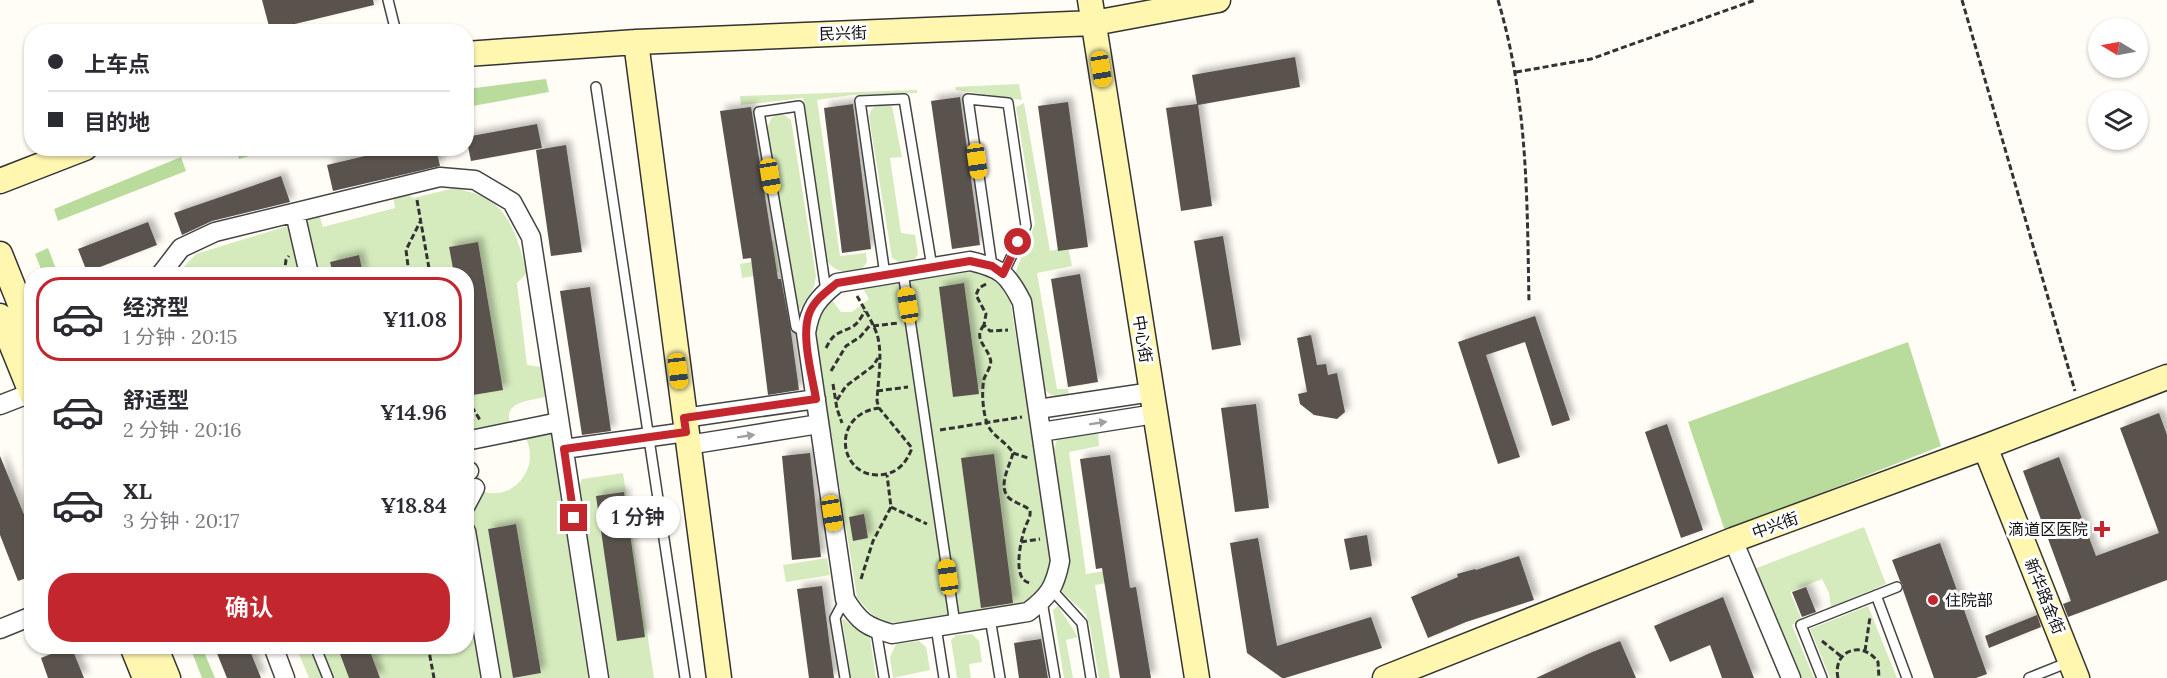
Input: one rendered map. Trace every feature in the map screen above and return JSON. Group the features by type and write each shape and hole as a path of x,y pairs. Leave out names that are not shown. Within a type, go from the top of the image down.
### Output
{"street":[{"name":"民兴街","path":"474,53 1092,11 1218,0"},
{"name":"中心街","path":"1092,11 1197,678"},
{"path":"636,42 719,678"},
{"path":"0,181 64,156"},
{"path":"166,267 181,248 215,232 440,177 475,180 512,202 531,237 599,678"},
{"path":"295,213 307,267"},
{"path":"0,254 24,314"},
{"path":"970,261 997,270 1011,280 1022,302 1060,561 1056,581 1047,595 1028,612 892,634 871,628 855,615 845,599 806,333 809,314 821,296 837,283 932,267 970,261"},
{"path":"0,316 24,376"},
{"name":"中兴街","path":"1385,678 1733,540 2167,377"},
{"path":"0,405 24,396"},
{"path":"686,432 816,399"},
{"path":"1039,418 1154,403"},
{"path":"474,439 559,422"},
{"path":"564,449 686,432 819,424"},
{"name":"新华路金街","path":"1985,447 2074,670"},
{"path":"1733,540 1791,678"},
{"path":"474,578 491,678"},
{"path":"0,629 24,619"},
{"path":"135,654 145,678"},
{"path":"158,654 168,678"},
{"path":"276,654 285,678"}],"lane":[{"path":"388,0 394,24"},
{"path":"596,87 685,678"},
{"path":"932,267 904,99 860,101 894,273 911,321 955,624"},
{"path":"968,99 1008,103 1026,226 997,270 968,99"},
{"path":"806,333 796,327 759,112 799,106 826,291"},
{"path":"1822,678 1801,626 1897,587"},
{"path":"1047,595 1055,678"},
{"path":"1047,595 1082,623 1091,678"},
{"path":"1875,596 1907,678"},
{"path":"845,599 836,618 845,678"},
{"path":"990,618 1000,678"},
{"path":"936,627 944,678"},
{"path":"876,630 884,678"},
{"path":"318,654 328,678"},
{"path":"2029,678 2074,670"}],"path":[{"path":"1498,0 1516,72 1525,145 1529,303"},
{"path":"1516,72 1591,59 1755,0"},
{"path":"1962,0 2081,410"},
{"path":"415,183 429,267"},
{"path":"408,267 406,250 421,220"},
{"path":"997,270 978,288 976,295 986,314 979,335 980,343 991,358 983,387 987,422 991,431 1013,453 1004,486 1006,494 1030,510 1019,553 1019,572 1024,580 1047,595"},
{"path":"848,281 866,311 877,336 880,356 877,391 879,408 912,448 900,468 878,476 857,468 846,451 845,440 852,421 869,409 879,408"},
{"path":"822,357 831,337 855,326 866,311"},
{"path":"842,423 830,369 846,346 873,325 911,321"},
{"path":"984,325 990,331 1006,329 1028,340"},
{"path":"836,401 846,386 873,366 880,356"},
{"path":"877,391 902,386 920,387"},
{"path":"474,410 491,436"},
{"path":"927,432 987,422 1039,418"},
{"path":"845,599 860,581 873,542 891,507 886,474"},
{"path":"891,507 941,531"},
{"path":"1865,651 1875,596"},
{"path":"1838,678 1837,669 1842,657 1854,650 1865,651 1874,656 1878,662 1878,678"},
{"path":"430,654 434,678"}],"green space":[{"path":"546,79 549,92 474,106 474,88"},
{"path":"1019,84 1022,100 956,90 955,87"},
{"path":"917,90 917,93 851,95 817,100 840,256 866,253 867,262 862,269 843,271 836,269 828,262 803,98 741,105 740,96"},
{"path":"1024,103 1050,251 1068,247 1072,266 1037,273 1057,389 1068,389 1069,396 1055,396 1043,388 1025,288 1015,273 1035,224 1016,107"},
{"path":"876,105 892,106 902,157 890,158 901,233 915,235 918,254 915,259 899,262 892,258 869,117"},
{"path":"784,115 791,120 816,276 814,287 800,310 795,307 794,302 767,128 772,117"},
{"path":"181,157 186,171 58,221 54,209"},
{"path":"455,188 490,201 499,208 512,228 527,273 517,283 527,365 541,367 545,397 513,407 509,418 511,426 474,441 474,361 503,390 478,242 449,247 453,267 361,267 358,255 330,262 331,267 184,267 196,254 284,227 296,226 311,215 319,214 323,227 395,208 393,196 408,194 413,198"},
{"path":"766,238 774,241 779,272 742,278 740,264 769,259"},
{"path":"48,248 55,267 40,267 35,254"},
{"path":"965,272 992,278 1010,300 1052,555 1043,582 1024,602 898,624 874,615 857,597 816,338 817,326 821,313 832,300 841,312 852,312 869,299 862,287"},
{"path":"1908,342 1941,446 1725,531 1688,422"},
{"path":"550,428 588,678 515,678 541,673 516,524 488,529 513,678 380,678 371,654 474,654 474,471 480,477 475,488 489,493 512,488 521,480 530,457 528,445 522,433"},
{"path":"1098,431 1099,446 1069,452 1086,574 1117,569 1119,581 1095,585 1110,678 1099,678 1090,627 1085,613 1062,591 1068,560 1054,449 1058,436"},
{"path":"623,473 654,678 608,678 578,490 582,479"},
{"path":"1864,527 1886,584 1831,607 1829,593 1822,579 1790,592 1802,620 1792,625 1814,678 1800,678 1754,569"},
{"path":"827,558 830,575 786,582 783,565"},
{"path":"1058,606 1078,637 1066,640 1073,678 1064,678 1053,610"},
{"path":"1868,606 1897,678 1830,678 1810,629"},
{"path":"842,618 870,638 876,678 851,678"},
{"path":"972,634 979,641 982,662 969,664 971,678 957,678 951,640 956,635"},
{"path":"919,641 926,647 930,670 893,678 890,657 896,644"},
{"path":"193,654 205,654 215,678 202,678"},
{"path":"299,654 340,654 349,678 309,678"}],"building":[{"path":"262,0 373,0 374,5 295,24 268,24"},
{"path":"1295,57 1300,87 1198,105 1212,206 1181,211 1166,108 1197,104 1192,75"},
{"path":"960,97 980,245 952,249 931,101"},
{"path":"1068,102 1088,247 1058,251 1038,106"},
{"path":"853,104 871,249 842,253 824,108"},
{"path":"751,107 778,279 781,279 799,390 768,395 751,258 743,259 720,111"},
{"path":"537,124 542,148 471,161 470,156 474,156 474,136"},
{"path":"566,145 582,252 551,256 536,150"},
{"path":"365,156 438,156 440,166 333,191 327,165"},
{"path":"281,176 290,202 212,221 182,235 174,213"},
{"path":"148,222 157,245 100,267 85,267 78,249"},
{"path":"1223,236 1241,345 1212,350 1194,241"},
{"path":"478,242 503,390 474,395 474,267 453,267 449,247"},
{"path":"359,255 362,267 331,267 330,262"},
{"path":"1080,274 1098,382 1068,387 1051,279"},
{"path":"964,283 979,394 953,397 939,287"},
{"path":"590,287 611,431 582,435 560,291"},
{"path":"1535,316 1570,420 1552,426 1525,342 1486,355 1520,457 1498,464 1458,342"},
{"path":"1311,335 1317,365 1326,364 1328,375 1337,373 1345,412 1337,419 1314,415 1300,404 1298,394 1307,392 1297,338"},
{"path":"1256,404 1269,508 1235,512 1221,408"},
{"path":"2159,413 2167,435 2167,580 2068,617 2063,604 2071,601 2023,471 2059,457 2096,556 2159,533 2120,428"},
{"path":"1667,424 1703,530 1681,538 1645,432"},
{"path":"810,453 821,557 792,560 782,456"},
{"path":"994,454 1013,603 981,608 961,458"},
{"path":"1110,455 1130,588 1136,587 1151,678 1120,678 1102,568 1096,569 1080,459"},
{"path":"0,456 24,514 24,579 18,581 0,535"},
{"path":"624,492 645,637 617,641 596,496"},
{"path":"864,514 868,538 853,541 849,517"},
{"path":"516,524 541,673 513,678 488,529"},
{"path":"1367,535 1372,566 1350,570 1344,539"},
{"path":"1258,538 1277,646 1371,617 1382,648 1285,678 1247,653 1230,543"},
{"name":"住院部","path":"1940,543 1987,674 1976,678 1934,678 1903,585 1892,560"},
{"path":"1519,556 1534,600 1466,622 1428,638 1411,597 1458,577 1457,574"},
{"path":"822,586 834,678 809,678 797,589"},
{"path":"1806,587 1816,612 1802,617 1792,592"},
{"path":"1723,597 1754,678 1722,678 1710,645 1670,662 1654,626"},
{"path":"2037,615 2041,627 1989,648 1985,636"},
{"path":"1041,639 1048,678 1019,678 1014,643"},
{"path":"1620,641 1636,678 1536,678 1590,653"},
{"path":"51,654 74,654 84,678 48,678 41,658"},
{"path":"217,654 251,654 261,678 227,678"},
{"path":"340,654 371,654 380,678 349,678"}],"place":[{"name":"滴道区医院","path":"2102,529"},
{"name":"住院部","path":"1933,600"}],"route":[{"path":"574,518 564,449 686,432 684,418 816,399 806,333 809,314 821,296 837,283 970,261 992,266 1003,274 1018,242"}]}
